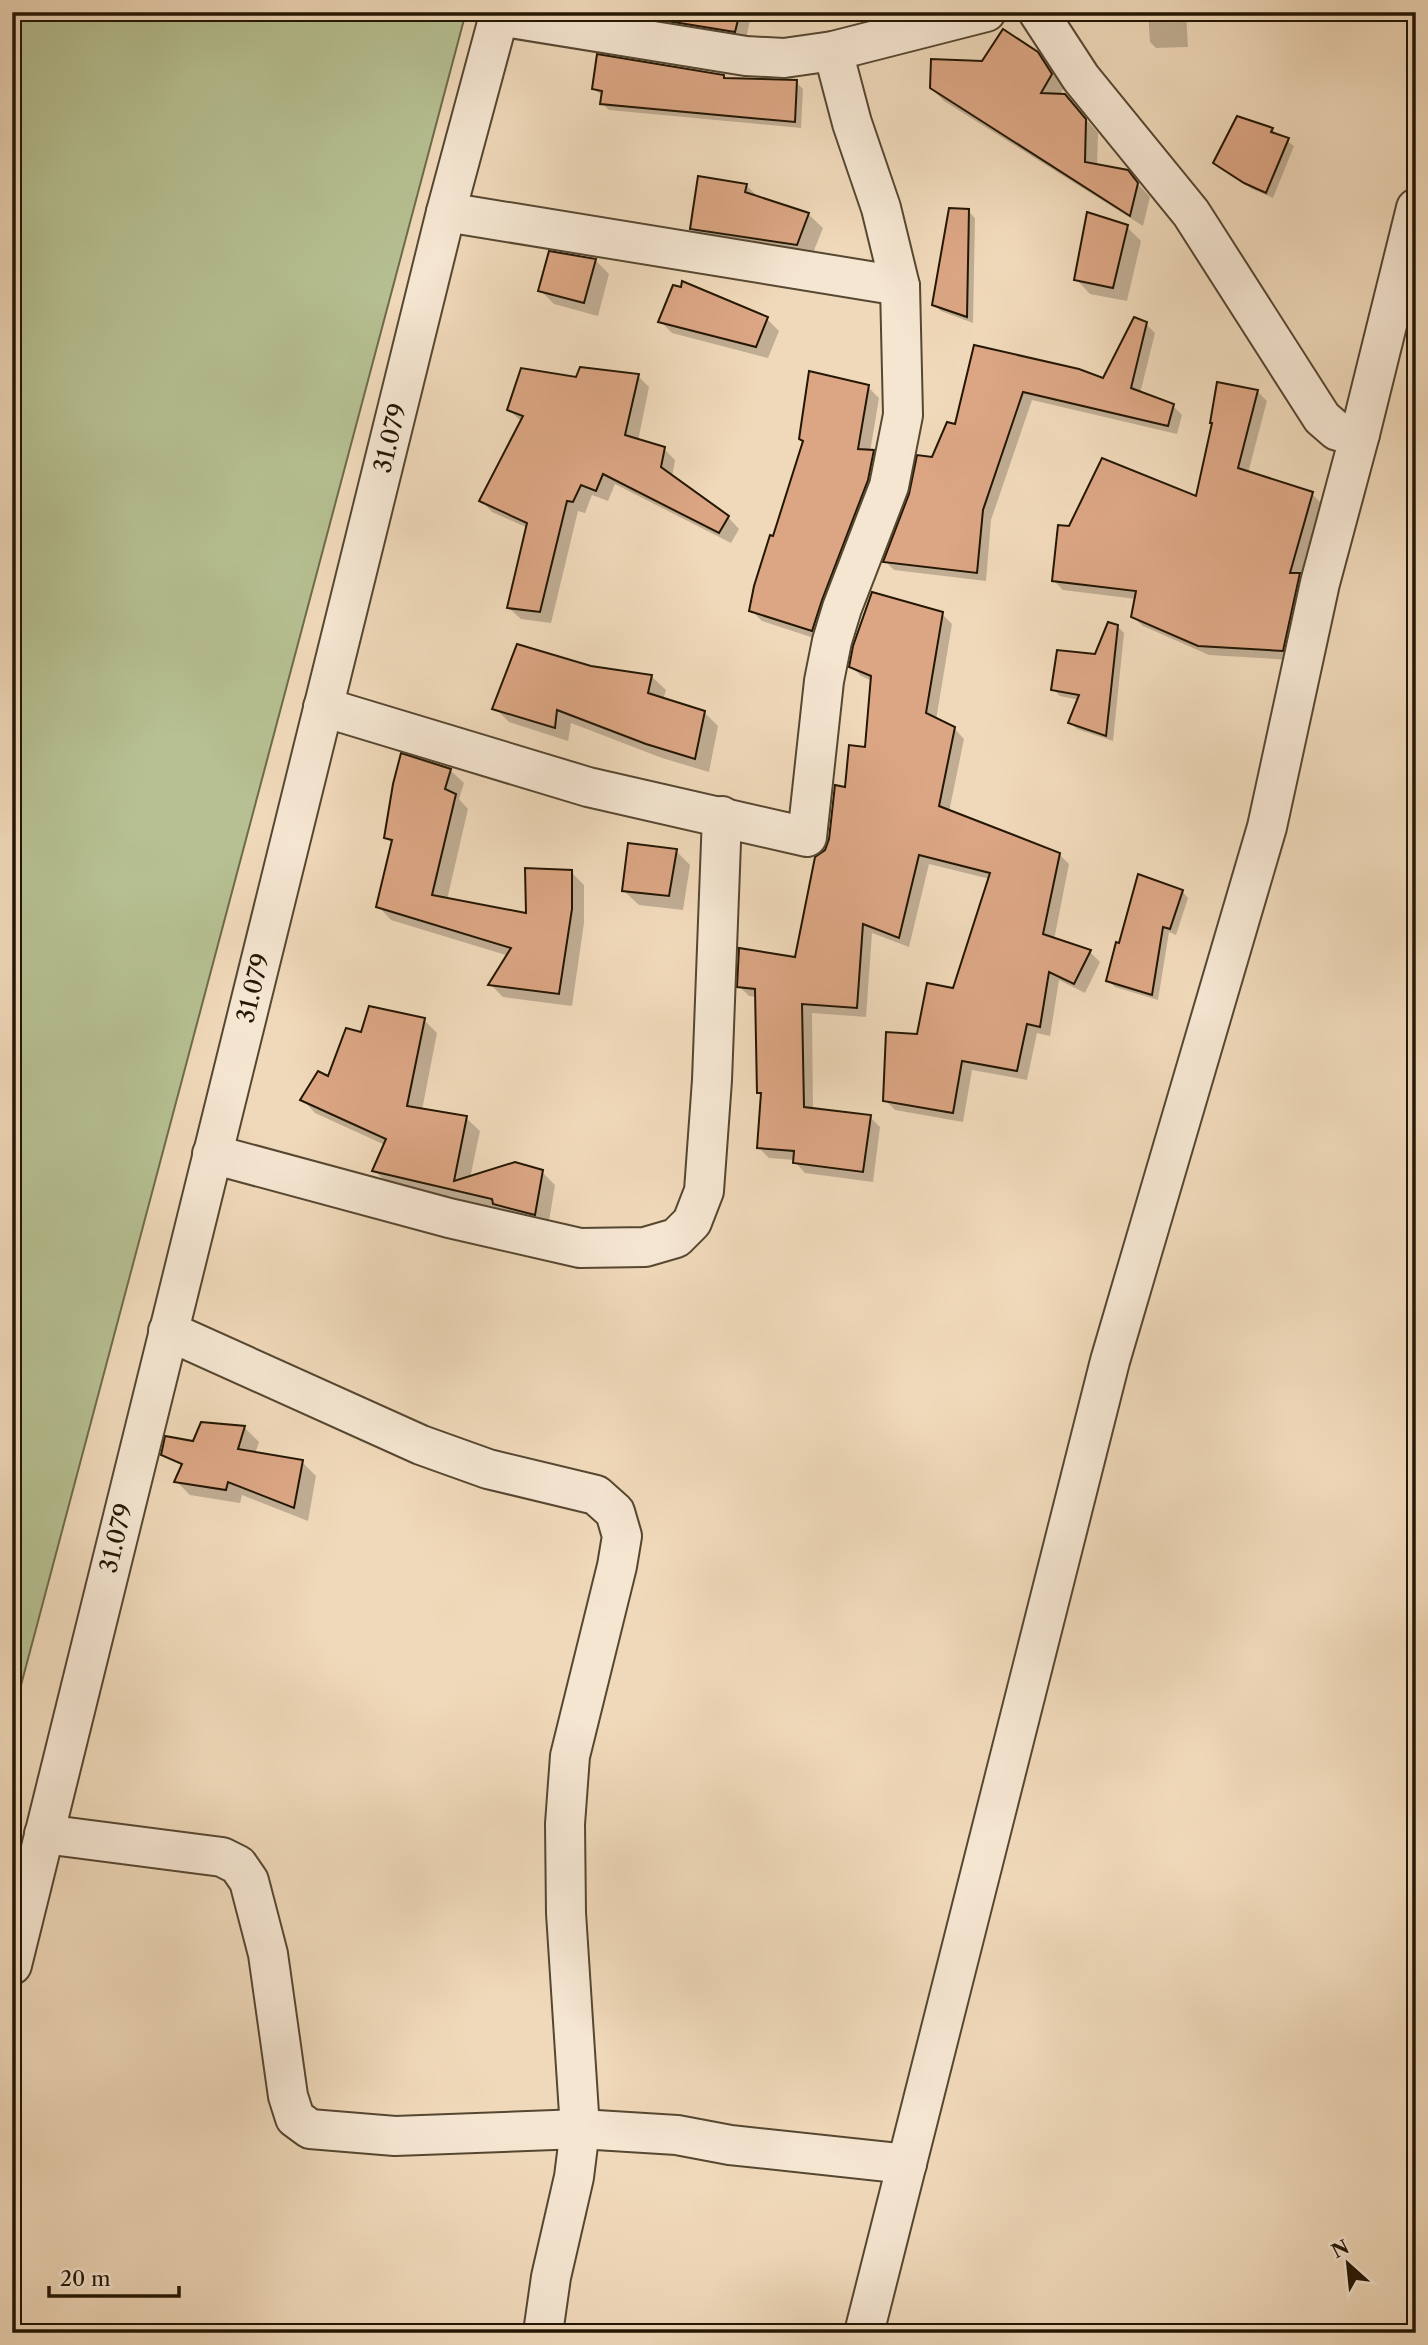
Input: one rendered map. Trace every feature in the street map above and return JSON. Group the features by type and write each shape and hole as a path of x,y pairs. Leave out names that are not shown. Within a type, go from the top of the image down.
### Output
{"street":[{"path":"499,14 746,56 784,58 833,51 986,12"},
{"path":"1038,12 1081,78 1191,213 1322,418 1337,431 1360,434"},
{"name":"31.079","path":"12,1965 446,212 499,14"},
{"path":"323,707 588,787 807,837 824,681 832,641 889,486 903,415 900,286 881,208 852,123 833,51"},
{"path":"864,2333 1110,1361 1267,827 1320,583 1416,208"},
{"path":"446,212 900,286"},
{"path":"212,1154 449,1218 580,1248 645,1247 676,1238 692,1222 704,1191 712,1080 722,816"},
{"path":"168,1331 421,1445 488,1469 596,1495 615,1512 622,1536 570,1756 565,1824 566,1913 580,2129 573,2177 551,2277 544,2333"},
{"path":"44,1834 222,1857 238,1866 249,1881 268,1954 288,2096 295,2118 310,2129 395,2136 580,2129 677,2135 730,2145 907,2164"}],"green space":[{"path":"12,12 466,12 12,1719"}],"building":[{"path":"612,12 740,12 735,32"},
{"path":"1003,29 1038,52 1052,74 1041,93 1065,94 1086,119 1085,162 1128,170 1138,183 1130,216 930,88 931,59 982,61"},
{"path":"597,54 724,75 724,78 797,80 795,122 600,104 602,91 592,89"},
{"path":"1237,116 1273,128 1271,132 1289,138 1266,193 1244,183 1213,163"},
{"path":"698,176 747,184 745,192 809,213 797,245 690,229"},
{"path":"949,208 969,209 967,317 932,305"},
{"path":"1087,212 1128,225 1113,288 1074,280"},
{"path":"549,251 596,259 584,303 538,291"},
{"path":"682,281 768,317 756,347 658,322 673,285 681,287"},
{"path":"1134,317 1147,322 1131,388 1174,404 1168,426 1023,392 983,510 977,573 883,562 909,494 917,455 932,457 947,422 955,424 974,345 1079,369 1103,378"},
{"path":"580,367 639,374 625,435 665,447 661,467 729,516 719,533 603,474 596,491 581,485 573,502 567,501 540,612 507,608 527,523 479,501 523,416 507,410 521,368 576,377"},
{"path":"809,371 869,385 858,449 874,450 868,480 812,631 749,611 770,535 773,536 803,441 799,439"},
{"path":"1217,382 1258,390 1238,468 1313,492 1290,573 1300,573 1283,651 1198,646 1131,617 1136,591 1052,581 1058,525 1069,526 1102,458 1196,496 1212,423"},
{"path":"872,592 943,612 926,713 955,727 939,806 1060,853 1043,934 1091,950 1074,984 1049,972 1040,1027 1027,1024 1017,1071 962,1061 953,1113 883,1101 886,1032 917,1034 927,983 953,988 990,873 919,855 899,938 863,924 857,1008 802,1004 804,1107 871,1115 863,1172 793,1163 794,1151 757,1148 761,1093 757,1093 755,989 737,987 739,948 795,957 815,857 825,850 829,839 835,785 845,787 849,745 865,747 871,676 849,667 853,646"},
{"path":"1108,622 1118,625 1106,736 1068,723 1079,695 1051,690 1057,650 1095,654"},
{"path":"517,644 591,666 652,675 648,693 705,711 695,759 646,744 557,710 555,728 492,709"},
{"path":"401,753 451,769 445,789 456,794 432,895 526,913 525,868 572,870 572,909 559,994 488,985 511,948 376,907 392,840 384,838"},
{"path":"628,843 677,849 669,896 622,891"},
{"path":"1138,874 1183,890 1170,929 1163,927 1152,995 1106,981"},
{"path":"369,1006 425,1018 407,1106 467,1116 454,1181 515,1162 543,1170 535,1215 493,1204 492,1199 372,1171 386,1139 300,1100 318,1071 328,1076 346,1028 361,1032"},
{"path":"201,1422 245,1426 238,1449 303,1460 294,1508 228,1482 226,1490 174,1482 182,1464 161,1455 165,1436 193,1441"}]}
